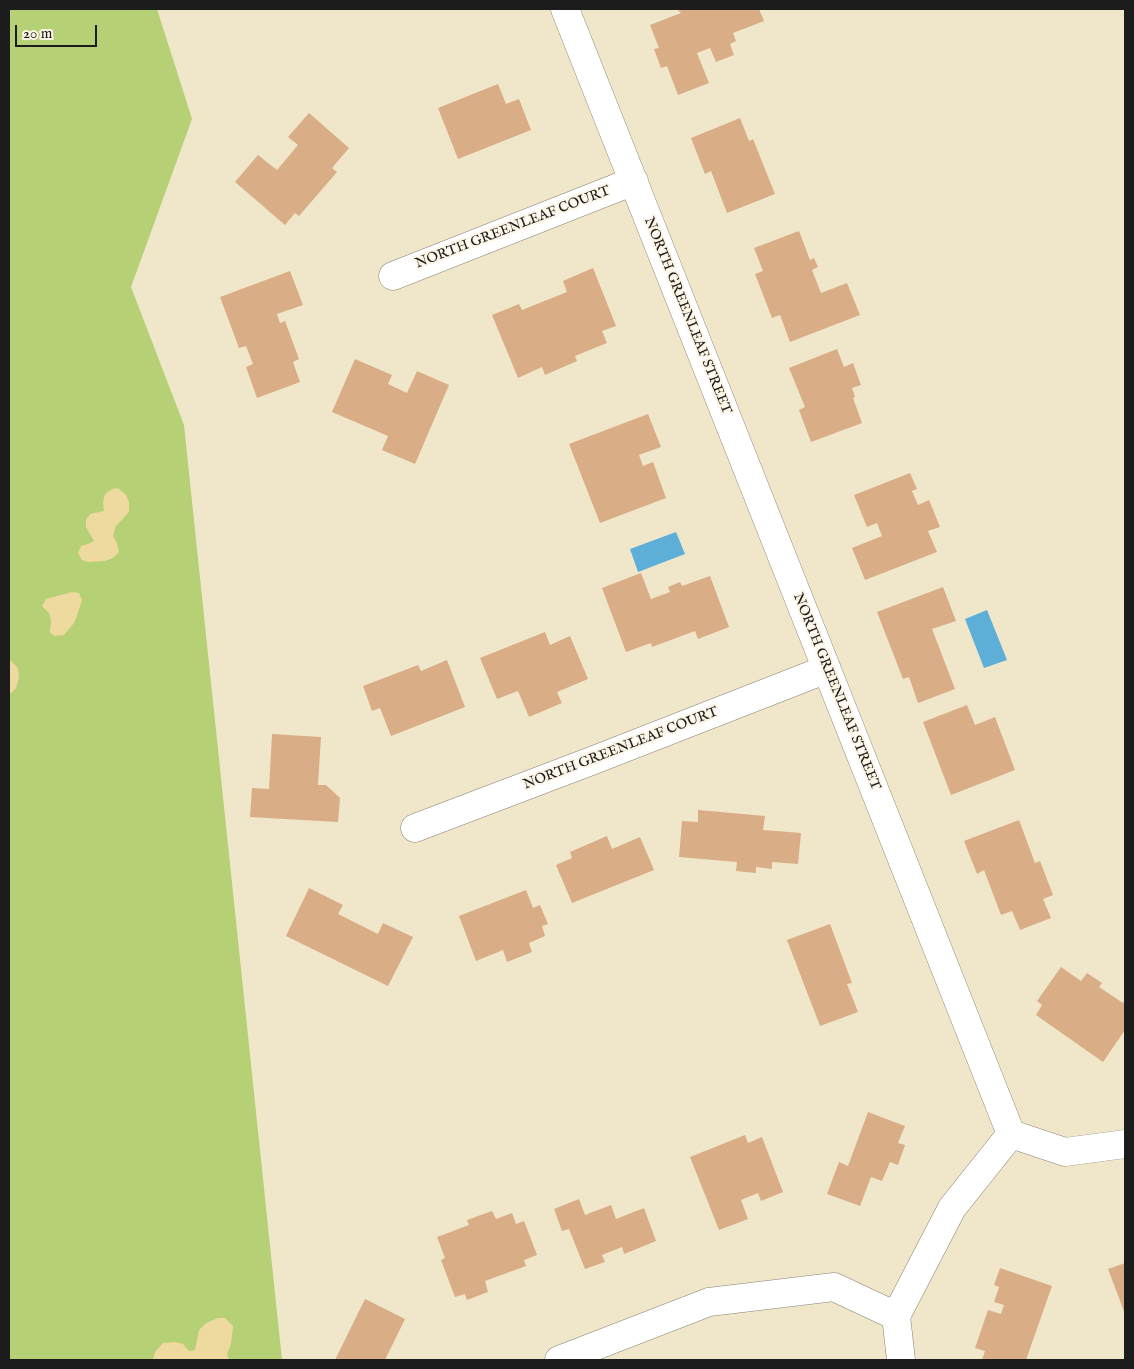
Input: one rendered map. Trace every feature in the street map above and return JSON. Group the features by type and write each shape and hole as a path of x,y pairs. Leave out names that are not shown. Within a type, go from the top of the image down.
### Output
{"street":[{"name":"NORTH GREENLEAF STREET","path":"565,9 1011,1134"},
{"name":"NORTH GREENLEAF COURT","path":"393,276 634,181"},
{"name":"NORTH GREENLEAF COURT","path":"415,828 827,669"},
{"path":"901,1360 896,1316 952,1208 1011,1134 1065,1152 1125,1144"},
{"path":"559,1360 709,1302 834,1287 896,1316"}],"green space":[{"path":"9,9 157,9 192,119 131,287 184,425 282,1360 9,1360"}],"sand":[{"path":"118,488 126,495 129,502 129,512 116,526 113,536 119,552 113,558 105,561 88,562 82,560 78,553 81,546 94,541 86,527 86,520 90,514 104,511 103,502 105,494 112,489"},
{"path":"72,592 79,593 82,600 77,616 64,635 55,636 50,633 51,620 49,613 42,606 46,599"},
{"path":"9,659 18,668 19,678 16,688 9,695"},
{"path":"218,1318 225,1318 233,1326 231,1344 227,1354 229,1360 153,1360 155,1352 163,1343 175,1342 183,1344 189,1351 195,1350 199,1330 206,1323"}],"water":[{"path":"676,532 685,554 638,572 630,549"},
{"path":"987,610 1007,660 984,668 965,619"}],"building":[{"path":"677,9 759,9 764,21 733,33 736,41 730,44 734,55 716,62 710,48 697,53 709,83 678,95 667,66 661,68 654,49 659,48 650,25 681,13"},
{"path":"498,84 506,104 519,99 531,130 458,159 438,108"},
{"path":"309,113 349,148 332,168 337,172 299,216 295,213 285,225 235,182 258,155 277,170 298,145 288,137"},
{"path":"740,118 749,141 753,139 775,194 727,213 711,171 705,174 691,138"},
{"path":"799,231 810,260 814,258 818,267 812,270 821,293 847,283 860,315 790,342 780,315 772,318 755,274 763,271 754,248"},
{"path":"593,268 616,326 602,331 607,343 575,356 577,361 545,375 542,367 518,378 492,315 519,304 522,310 567,292 563,281"},
{"path":"290,271 303,305 277,314 280,323 285,321 299,359 293,362 300,382 257,398 246,367 253,364 246,346 239,348 220,297"},
{"path":"837,349 844,367 853,363 861,385 852,388 855,397 853,398 862,423 811,442 799,410 805,407 789,368"},
{"path":"355,359 392,375 388,384 407,393 417,371 449,385 415,464 382,450 388,436 332,412"},
{"path":"648,414 661,447 639,455 643,466 653,462 666,498 600,523 569,444"},
{"path":"910,473 917,489 912,491 918,505 929,500 940,527 928,531 937,552 865,580 852,548 882,536 877,523 867,527 854,495"},
{"path":"641,573 651,599 670,592 668,587 680,582 682,586 710,576 729,627 698,639 695,631 652,647 651,643 626,652 602,588"},
{"path":"943,587 956,621 932,629 955,689 918,703 909,677 903,679 877,612"},
{"path":"545,632 550,645 570,636 588,679 557,692 562,703 529,717 518,691 497,699 480,658"},
{"path":"447,660 465,707 391,736 380,708 372,711 363,686 418,665 421,671"},
{"path":"967,705 975,725 995,717 1015,770 951,795 923,722"},
{"path":"272,734 321,737 318,785 326,785 340,798 338,822 250,817 252,788 269,789"},
{"path":"698,810 765,816 763,830 801,833 798,864 772,862 772,869 756,867 756,873 736,871 737,862 679,857 682,821 698,822"},
{"path":"1019,820 1035,863 1040,861 1053,895 1043,899 1051,918 1020,930 1012,911 1001,915 984,870 977,874 964,841"},
{"path":"607,836 612,849 640,837 654,870 572,903 556,865 572,858 570,852"},
{"path":"309,888 343,905 338,914 378,934 383,923 413,937 388,986 286,936"},
{"path":"526,890 533,908 540,905 548,924 542,926 545,936 529,943 532,952 507,962 503,950 476,961 459,916"},
{"path":"830,924 852,983 847,984 858,1012 820,1026 787,940"},
{"path":"1061,967 1081,981 1087,973 1102,983 1099,987 1123,1003 1125,1000 1125,1030 1103,1062 1036,1015 1042,1005 1037,1001"},
{"path":"868,1112 905,1126 898,1143 905,1145 898,1165 890,1162 882,1181 871,1177 860,1206 827,1194 839,1162 848,1166"},
{"path":"745,1135 748,1143 762,1137 783,1192 761,1201 758,1193 741,1200 748,1219 719,1230 690,1157"},
{"path":"579,1199 585,1215 611,1205 616,1219 644,1208 656,1241 624,1254 622,1247 602,1255 605,1262 585,1269 569,1229 562,1231 554,1209"},
{"path":"492,1211 496,1219 512,1213 516,1224 524,1221 537,1255 524,1260 526,1266 485,1281 488,1292 467,1300 465,1294 455,1297 441,1260 445,1258 437,1237 469,1225 467,1220"},
{"path":"1125,1263 1125,1314 1108,1269"},
{"path":"1000,1268 1052,1286 1026,1360 982,1360 985,1351 975,1348 988,1310 1001,1314 1004,1305 994,1302 999,1287 994,1285"},
{"path":"365,1299 405,1319 385,1360 335,1360"}]}
